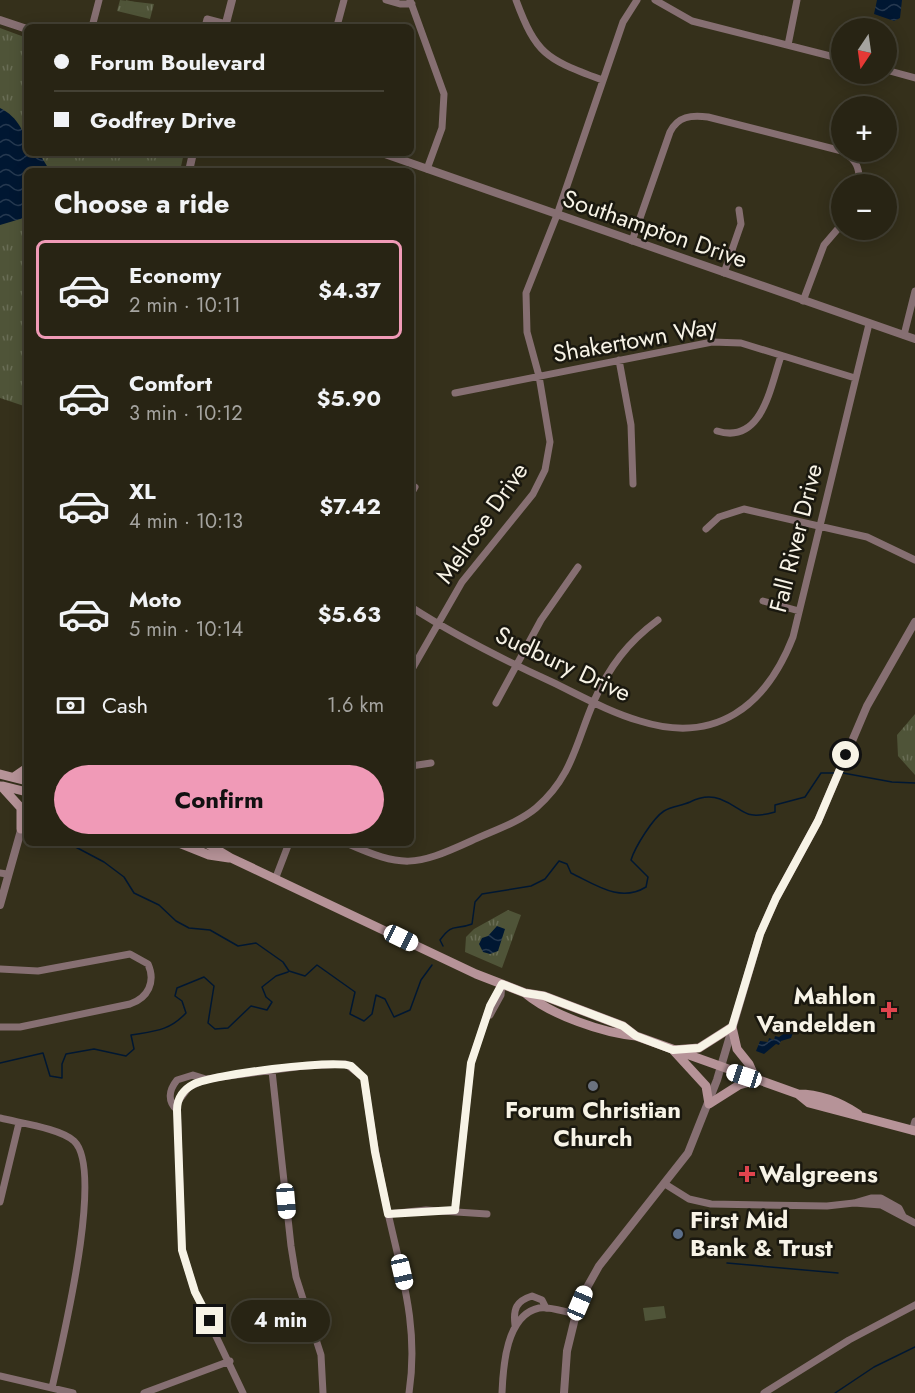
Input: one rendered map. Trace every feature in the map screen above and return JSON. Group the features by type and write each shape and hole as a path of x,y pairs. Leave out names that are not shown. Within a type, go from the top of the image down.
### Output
{"main road":[{"path":"14,777 24,770"},
{"path":"0,774 24,780"},
{"path":"0,785 24,791"},
{"path":"0,785 21,808 24,826"},
{"path":"186,846 209,855 231,858"},
{"path":"212,846 231,858 502,984 525,993 544,996 623,1026 636,1036 798,1094 809,1103 914,1132"},
{"path":"525,993 538,1004 556,1011 619,1035 636,1036"},
{"path":"556,1011 560,1008 580,1015 592,1014"},
{"path":"673,1050 699,1048 732,1027 737,1049 749,1064 756,1080"},
{"path":"673,1050 706,1086 709,1104 739,1085 756,1080"}],"street":[{"path":"93,24 99,0"},
{"path":"226,24 232,0"},
{"path":"338,24 344,0"},
{"path":"387,0 400,4 411,2 444,93 442,128 427,169"},
{"path":"516,0 534,43 545,55 602,80"},
{"name":"Melrose Drive","path":"414,666 462,582 532,494 545,470 550,442 539,376 527,332 526,293 557,215 622,22 637,0"},
{"path":"655,0 692,21 831,56"},
{"path":"788,45 797,0"},
{"path":"206,24 207,19 223,24"},
{"path":"0,20 24,28"},
{"path":"897,73 915,78"},
{"path":"632,241 670,132 681,119 693,115 708,117 831,148"},
{"name":"Southampton Drive","path":"390,156 915,339"},
{"path":"724,273 741,224 739,210"},
{"path":"803,301 824,245 831,237"},
{"path":"904,335 915,291"},
{"name":"Fall River Drive","path":"708,724 736,713 767,687 783,662 799,611 869,324"},
{"name":"Shakertown Way","path":"454,393 712,342 741,343 855,378"},
{"path":"717,431 731,435 749,428 761,414 782,356"},
{"path":"619,360 631,425 633,484"},
{"path":"706,529 719,517 744,509 867,537 915,560"},
{"path":"496,703 541,620 578,567"},
{"path":"763,601 799,611"},
{"name":"Sudbury Drive","path":"414,609 438,625 593,703 660,727 684,729 708,724"},
{"path":"353,846 387,860 427,861 535,809 568,770 593,703 621,653 637,635 658,620"},
{"path":"564,1393 567,1351 576,1314 599,1266 688,1154 721,1068 760,934 776,898 818,821 867,706 915,622"},
{"path":"414,766 431,763"},
{"path":"0,905 4,874 24,826"},
{"path":"276,877 288,846"},
{"path":"367,852 370,846"},
{"path":"0,969 38,970 130,954 144,960 152,973 152,980 145,997 130,1004 20,1027 0,1027"},
{"path":"455,1210 471,1063 489,1016 496,1007 502,984"},
{"path":"243,1393 230,1361 195,1292 182,1250 177,1110 182,1093 195,1083 206,1079 346,1064 364,1078 375,1152 412,1321 414,1350 409,1393"},
{"path":"272,1071 291,1246 300,1293 321,1355 322,1393"},
{"path":"177,1110 172,1105 170,1095 177,1080 193,1075 206,1079"},
{"path":"0,1118 67,1135 76,1143 83,1157 83,1217 78,1274 52,1388"},
{"path":"914,1132 915,1121"},
{"path":"0,1202 19,1123"},
{"path":"665,1184 690,1199 711,1204 827,1206 881,1198 898,1208 903,1216 915,1223"},
{"path":"388,1214 455,1210 487,1214"},
{"path":"502,1393 503,1372 515,1325 515,1309 523,1299 532,1296 542,1300 546,1308"},
{"path":"764,1393 849,1340 915,1305"},
{"path":"515,1325 536,1309 546,1308 576,1314"},
{"path":"144,1393 230,1361"},
{"path":"0,1376 73,1393"}],"green space":[{"path":"120,0 154,4 150,19 117,11"},
{"path":"126,0 147,5 145,15 124,10"},
{"path":"0,28 24,37 24,156 183,156 181,168 24,168 24,406 0,398"},
{"path":"915,714 915,775 898,756 897,735"},
{"path":"508,910 521,915 502,968 465,952 466,937 474,929"},
{"path":"664,1306 666,1318 645,1321 643,1308"}],"water":[{"path":"877,0 902,0 900,18 897,20 874,14"},
{"path":"0,108 12,116 23,133 24,156 41,156 48,168 24,168 24,218 0,225"},
{"path":"497,926 505,929 498,951 490,954 483,952 479,944 482,938 488,936"},
{"path":"789,1030 793,1033 791,1038 781,1041 779,1045 776,1044 764,1054 756,1051 760,1041 768,1042 769,1038 774,1040 775,1036 779,1037"}],"waterway":[{"path":"443,946 440,940 448,931 472,924 475,902 482,894 531,886 545,879 559,861 567,864 571,873 617,893 627,893 646,887 648,877 631,860 650,826 667,809 708,797 720,799 745,813 756,815 775,812 775,805 805,797 821,773 835,773"},
{"path":"843,773 892,782 915,783"},
{"path":"74,846 104,862 124,877 134,893 159,905 176,921 189,928 210,930 238,946 256,943 283,962 289,971 305,976 317,965 355,992 350,1014 364,1021 372,1014 376,995 385,999 394,1017 410,1010 421,980 432,965"},
{"path":"0,1063 43,1053 50,1076 62,1078 62,1064 66,1054 94,1049 126,1056 134,1049 131,1035 167,1027 186,1013 182,1001 175,996 177,988 204,977 214,986 208,1023 215,1029 228,1028 251,1006 267,1010 272,1002 266,997 262,987 276,976 288,972"},
{"path":"727,1263 838,1273"},
{"path":"835,1393 874,1367 915,1347"}],"place":[{"name":"Mahlon Vandelden","path":"889,1010"},
{"name":"Forum Christian Church","path":"593,1086"},
{"name":"Walgreens","path":"747,1174"},
{"name":"First Mid Bank & Trust","path":"678,1234"}],"route":[{"path":"210,1321 195,1292 182,1250 177,1103 182,1093 195,1083 206,1079 304,1066 346,1064 351,1066 364,1078 375,1152 388,1214 455,1210 471,1063 489,1016 490,1006 502,984 525,993 544,996 623,1026 636,1036 673,1050 699,1048 716,1035 732,1027 760,934 776,898 818,821 846,755"}]}
